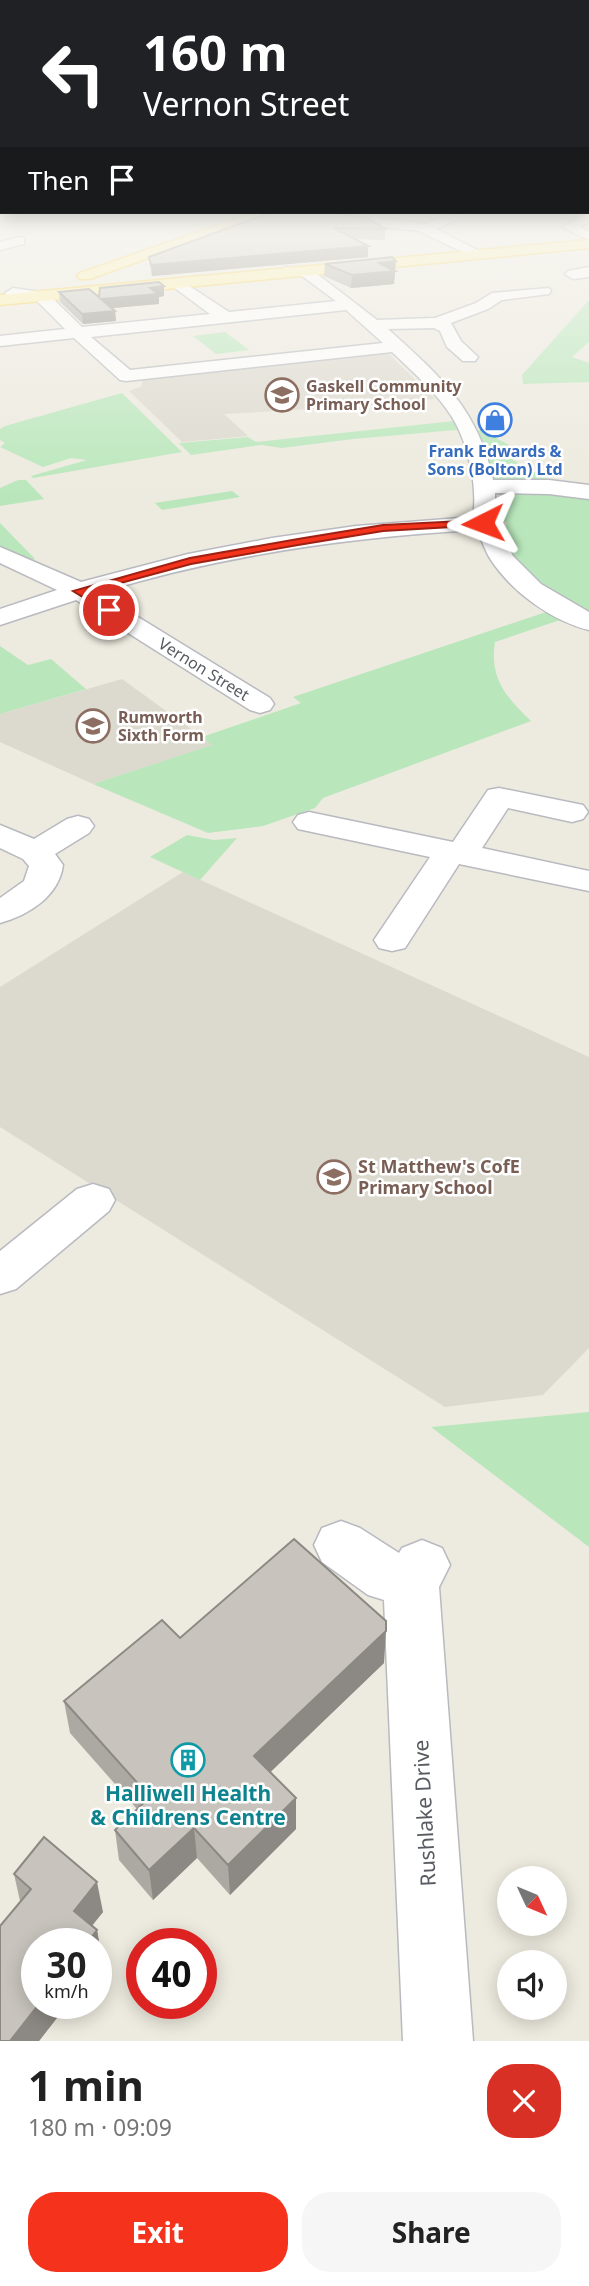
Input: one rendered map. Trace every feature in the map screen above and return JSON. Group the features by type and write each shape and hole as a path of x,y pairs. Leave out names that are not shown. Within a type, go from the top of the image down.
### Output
{"street":[{"path":"33,303 77,333 126,376 394,346"},
{"path":"205,303 226,318"},
{"path":"371,325 438,323 485,303"},
{"path":"0,341 349,305 457,410 474,449 483,486 487,510 483,523"},
{"path":"432,305 474,309"},
{"path":"438,323 447,328 453,343 468,351"},
{"path":"260,331 285,335 310,356"},
{"path":"72,356 98,354"},
{"path":"164,354 179,370"},
{"path":"483,486 549,487 589,492"},
{"path":"0,617 79,591 190,561 402,540 483,523"},
{"path":"483,523 491,532 503,560 516,575 555,604 589,622"},
{"name":"Vernon Street","path":"2,556 79,591 260,704"},
{"path":"392,940 499,797 572,813"},
{"path":"309,822 589,881"},
{"path":"35,852 78,826"},
{"path":"0,835 35,852 46,865 43,883 35,891 0,912"},
{"path":"0,1277 93,1200"},
{"name":"Rushlake Drive","path":"341,1545 388,1577 417,1575 438,2041"}],"shaded area":[{"name":"Gaskell Community Primary School","path":"386,351 435,399 411,401 413,403 224,414 248,436 182,442 129,391 142,386 142,379"},
{"name":"Rumworth Sixth Form","path":"122,679 213,745 93,784 0,742 0,714"},
{"name":"St Matthew's CofE Primary School","path":"183,872 589,1057 589,1348 543,1395 445,1407 0,1127 0,987"}],"green space":[{"path":"586,303 589,303 589,342 572,357 589,363 589,382 523,384 522,375"},
{"path":"225,332 249,350 216,354 193,336"},
{"path":"122,393 182,452 33,478 31,476 87,460 71,458 43,467 0,447 5,443 0,440 0,429 5,426"},
{"path":"464,420 467,429 282,448 261,445 191,455 179,443 248,437 256,442"},
{"path":"481,430 524,453 513,460 564,488 483,486 468,431"},
{"path":"18,480 26,480 44,499 0,506 0,488"},
{"path":"521,490 589,497 589,612 549,588 520,563 511,550 506,536 507,523 497,516 500,497"},
{"path":"232,491 240,497 162,510 155,503"},
{"path":"0,523 35,559 20,563 0,553"},
{"path":"552,610 566,618 495,642 495,666 501,686 531,721 323,798 315,808 263,826 208,833 93,784 212,745 202,737 301,703 293,697"},
{"path":"0,646 28,665 51,659 86,689 0,714"},
{"path":"187,835 214,840 237,838 200,880 150,857"},
{"path":"589,1412 589,1547 431,1427"}],"building":[{"path":"71,303 106,303 115,311 82,314"},
{"name":"Halliwell Health & Childrens Centre","path":"294,1539 386,1621 386,1631 254,1756 296,1798 228,1865 194,1828 149,1870 115,1830 150,1797 64,1701 162,1620 180,1638"},
{"path":"44,1837 97,1882 74,1911 95,1928 21,1928 21,2019 27,2019 10,2041 0,2041 0,1926 31,1889 14,1874"}],"place":[{"name":"Gaskell Community Primary School","path":"282,395"},
{"name":"Frank Edwards & Sons (Bolton) Ltd","path":"495,420"},
{"name":"Rumworth Sixth Form","path":"93,726"},
{"name":"St Matthew's CofE Primary School","path":"334,1177"},
{"name":"Halliwell Health & Childrens Centre","path":"188,1760"}],"route":[{"path":"109,610 79,591 190,561 298,542 383,528 483,523"}]}
